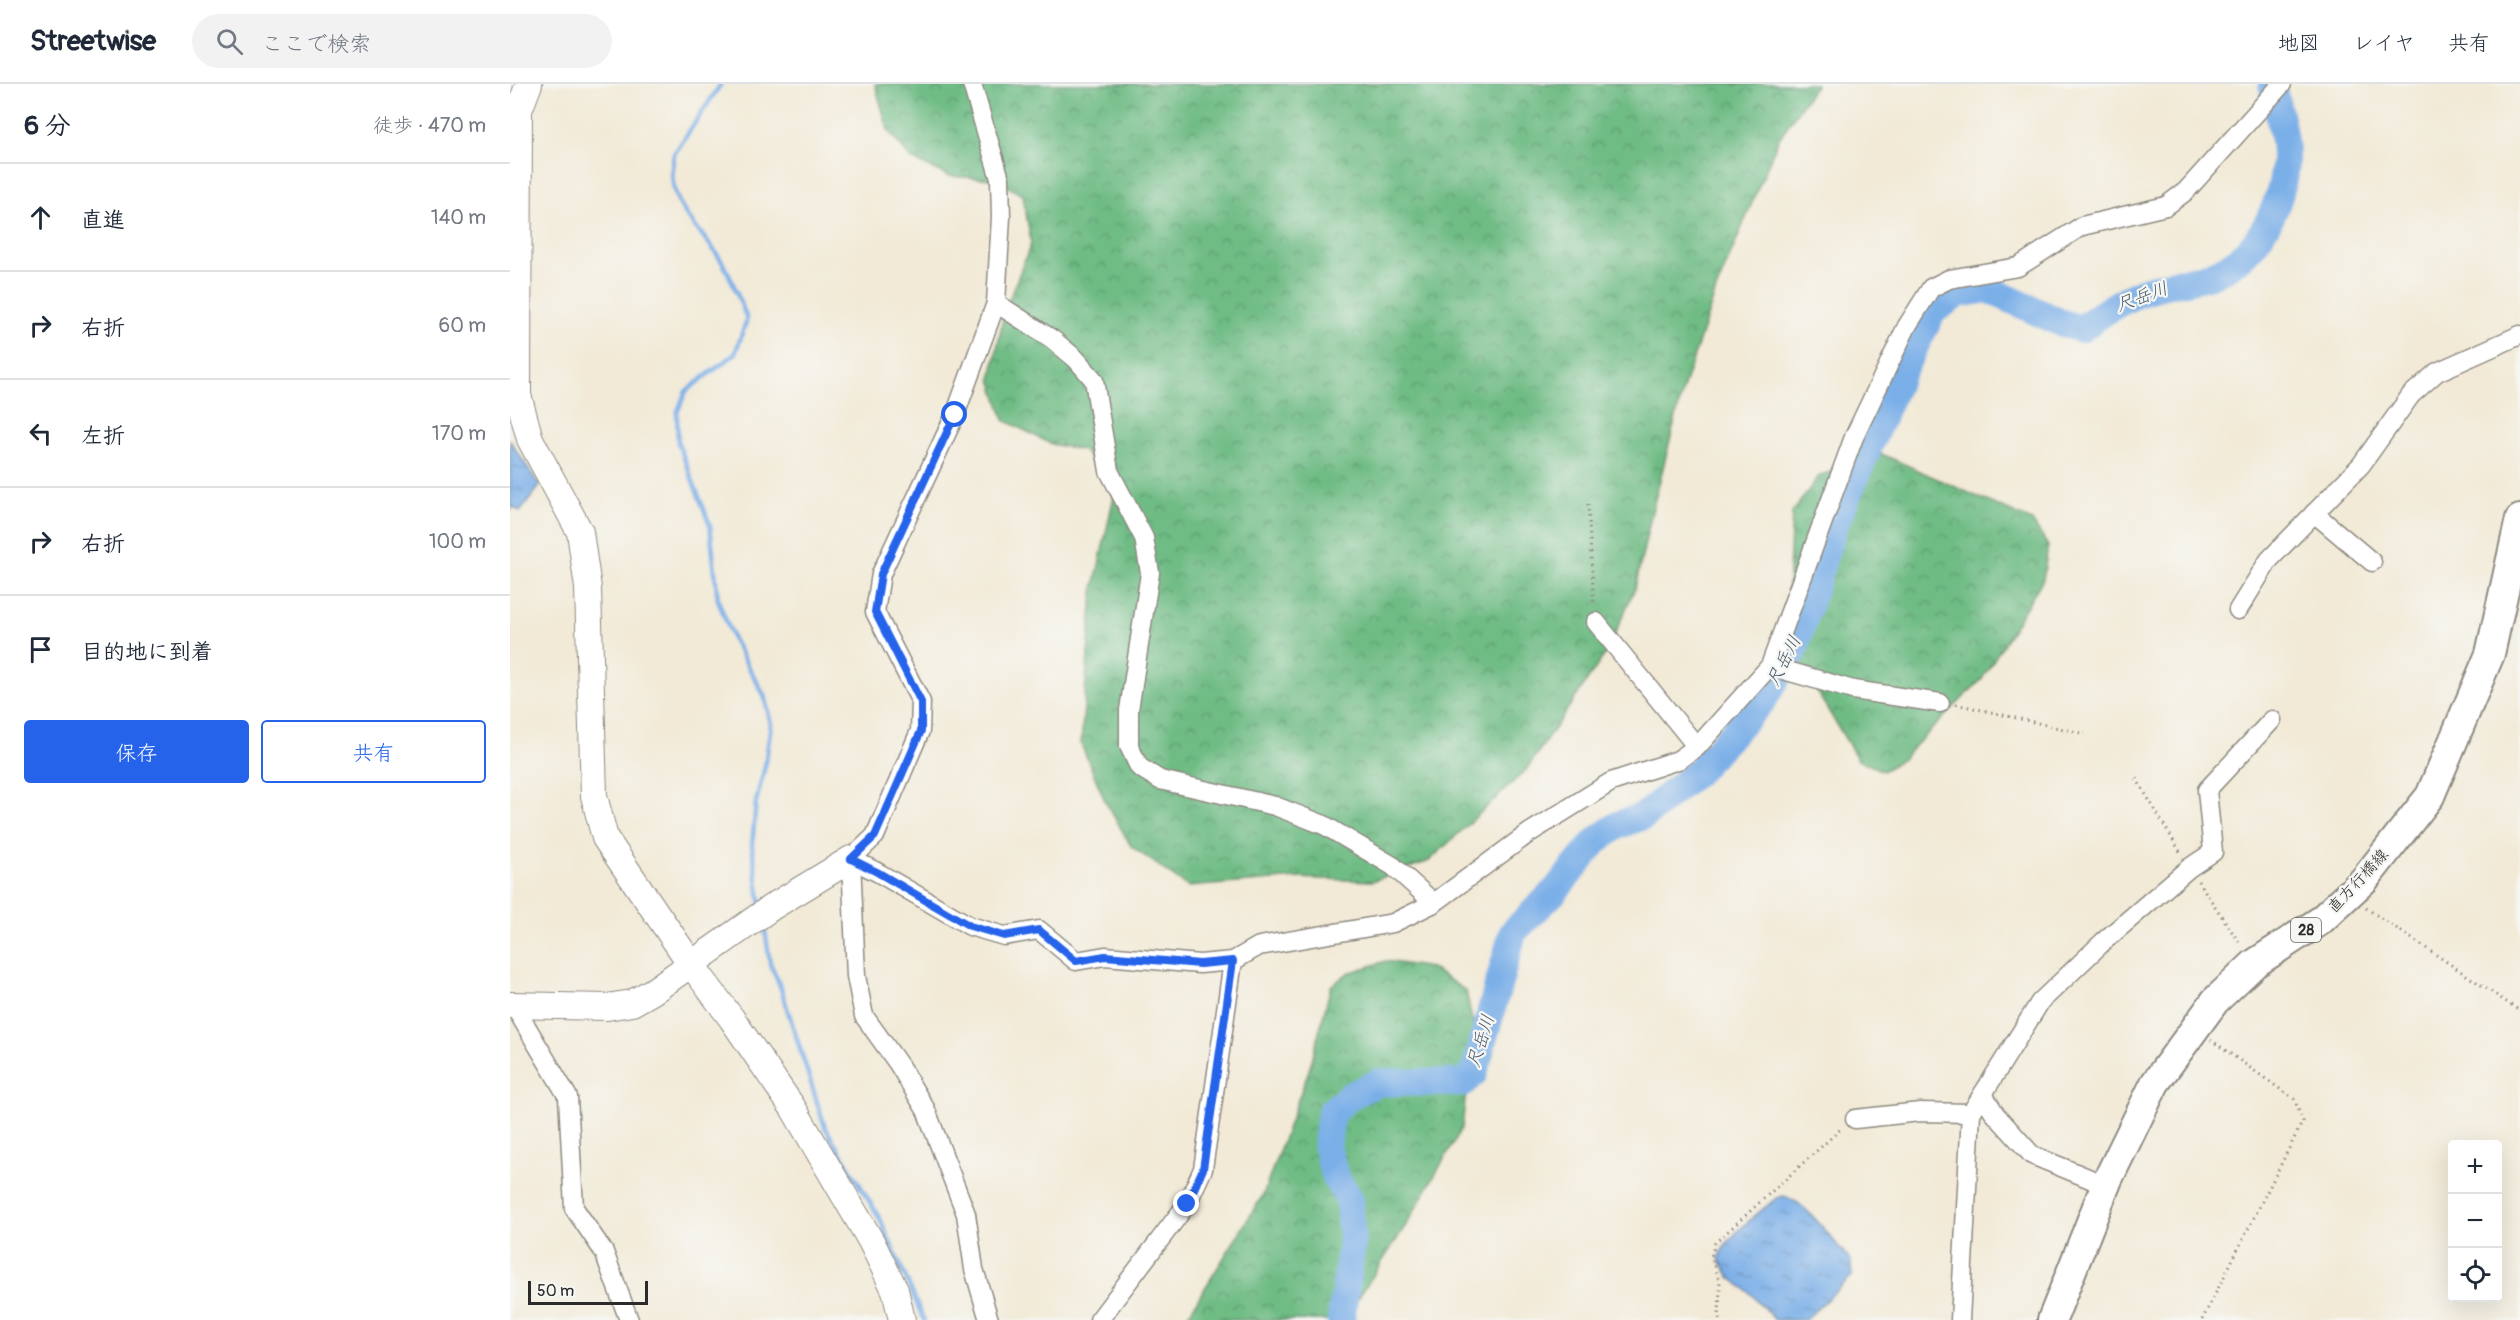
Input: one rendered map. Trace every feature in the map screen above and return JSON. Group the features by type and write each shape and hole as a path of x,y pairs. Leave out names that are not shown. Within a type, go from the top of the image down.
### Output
{"main road":[{"name":"直方行橋線","path":"2052,1320 2105,1185 2155,1083 2216,1001 2254,964 2320,921 2364,880 2430,796 2490,654 2520,519"}],"street":[{"path":"529,84 519,110 514,183 518,395 530,439 580,532 588,588 594,796 605,838 793,1108 871,1241 895,1290 902,1320"},
{"path":"511,1005 607,1007 632,1003 772,907 851,859 875,836 921,731 921,702 875,612 881,574 955,415 996,303 1001,217 1000,179 972,84"},
{"path":"851,859 970,926 1004,936 1039,930 1076,961 1105,956 1200,964 1233,961 1259,946 1394,923 1434,903 1529,833 1611,782 1678,759 1697,747 1770,666 1854,437 1907,326 1931,288 1949,279 2018,267 2082,226 2166,206 2186,191 2282,84"},
{"path":"996,303 1052,339 1076,359 1094,380 1109,471 1144,538 1150,573 1129,710 1129,746 1139,767 1160,780 1275,806 1323,825 1393,866 1434,903"},
{"path":"2238,610 2269,561 2361,465 2411,396 2437,372 2520,335"},
{"path":"2314,513 2372,562"},
{"path":"1595,617 1697,747"},
{"path":"1770,666 1853,690 1945,703"},
{"path":"1960,1320 1971,1113 2040,1002 2104,941 2190,868 2213,852 2207,790 2272,720"},
{"path":"851,859 856,976 864,1016 899,1065 926,1110 966,1214 975,1269 989,1320"},
{"path":"1099,1320 1187,1204 1203,1169 1233,961"},
{"path":"511,1005 568,1097 574,1208 604,1252 629,1320"},
{"path":"1983,1094 1995,1114 2032,1155 2105,1185"},
{"path":"1855,1119 1920,1112 1971,1113"}],"path":[{"path":"1588,504 1595,617"},
{"path":"1945,703 2085,734"},
{"path":"2136,778 2190,868 2254,964"},
{"path":"2346,896 2520,1011"},
{"path":"2196,1028 2294,1099 2303,1120 2202,1320"},
{"path":"1719,1320 1720,1282 1711,1257 1715,1243 1809,1160 1836,1131 1855,1119"}],"green space":[{"path":"875,84 1816,84 1778,140 1716,290 1683,389 1635,588 1608,650 1526,770 1429,861 1372,881 1297,878 1188,887 1131,846 1105,801 1081,744 1093,592 1114,496 1099,469 1083,450 1051,444 1004,420 991,379 1004,313 1031,244 1023,195 994,179 949,176 911,159 888,130"},
{"path":"1877,452 2032,521 2048,546 2043,579 1982,679 1901,760 1883,771 1858,760 1802,667 1787,609 1792,513 1818,477"},
{"path":"1386,961 1431,968 1466,991 1473,1025 1462,1128 1406,1225 1344,1320 1185,1320 1263,1195 1310,1067 1331,986 1348,973"}],"water":[{"path":"510,441 540,486 520,512 513,507 510,511"},
{"path":"1782,1196 1791,1199 1810,1213 1851,1261 1852,1276 1805,1320 1775,1320 1751,1294 1730,1277 1719,1259 1734,1235 1775,1199"}],"waterway":[{"path":"721,84 674,154 672,173 674,190 680,204 725,267 747,319 735,354 686,391 677,413 678,443 710,525 718,600 733,639 764,695 771,724 765,766 756,802 752,846 761,906"},
{"name":"尺岳川","path":"1341,1320 1352,1243 1349,1198 1335,1177 1327,1147 1331,1112 1350,1096 1379,1082 1463,1083 1474,1073 1513,932 1555,891 1596,841 1618,825 1644,816 1697,772 1763,700 1793,652 1834,525 1900,375 1933,311 1958,294 1988,289 2059,322 2081,329 2136,294 2208,276 2224,269 2237,260 2259,237 2268,223 2280,193 2285,152 2272,84"},
{"path":"764,923 770,963 780,986 825,1127 880,1219 924,1320"}],"route":[{"path":"955,415 881,574 875,612 921,702 921,731 875,836 851,859 970,926 1004,936 1039,930 1076,961 1105,956 1200,964 1233,961 1203,1169 1187,1204"}]}
